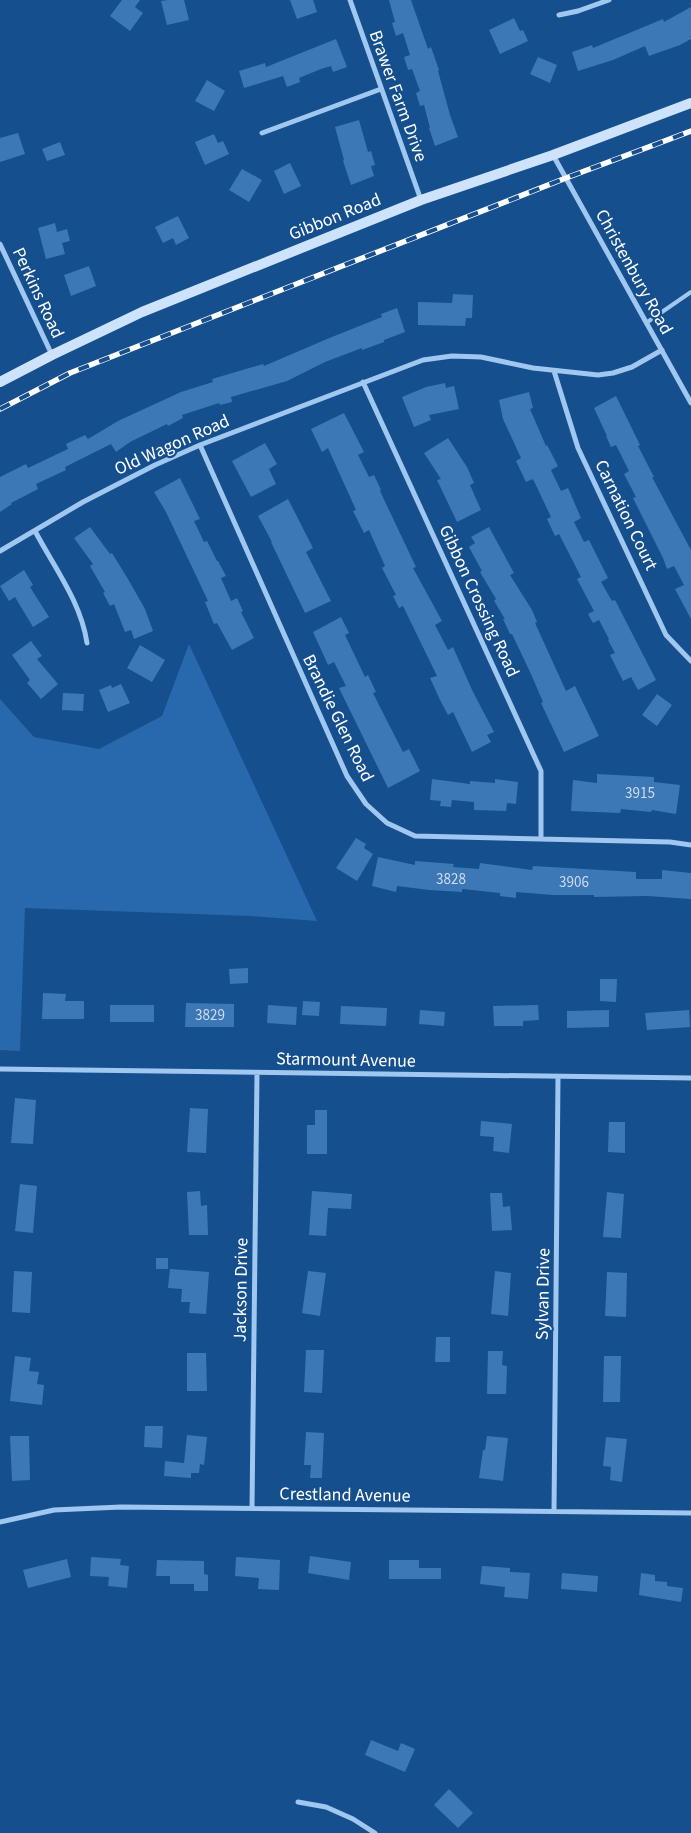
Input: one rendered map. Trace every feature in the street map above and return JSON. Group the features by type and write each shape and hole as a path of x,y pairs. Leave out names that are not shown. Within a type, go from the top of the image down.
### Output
{"main road":[{"name":"Gibbon Road","path":"0,382 142,312 421,200 553,155 691,103"}],"street":[{"name":"Brawer Farm Drive","path":"350,0 421,200"},
{"path":"559,15 578,11 609,0"},
{"path":"262,133 381,89"},
{"name":"Christenbury Road","path":"553,155 691,403"},
{"name":"Perkins Road","path":"0,244 52,355"},
{"name":"Old Wagon Road","path":"0,551 83,502 155,465 200,445 423,360 452,356 481,357 533,368 598,375 632,367 662,350"},
{"name":"Carnation Court","path":"554,371 578,448 666,635 691,661"},
{"name":"Gibbon Crossing Road","path":"363,382 541,771 541,838"},
{"name":"Brandie Glen Road","path":"200,445 347,776 366,804 387,823 415,836 670,842 691,845"},
{"path":"35,530 78,608 85,626 87,643"},
{"name":"Starmount Avenue","path":"0,1069 691,1078"},
{"name":"Jackson Drive","path":"252,1508 257,1073"},
{"name":"Sylvan Drive","path":"554,1511 558,1077"},
{"name":"Crestland Avenue","path":"0,1522 54,1510 81,1508 691,1513"},
{"path":"298,1802 326,1807 353,1819 375,1833"}],"lane":[{"path":"646,323 691,292"}],"shaded area":[{"path":"189,644 317,921 250,916 25,908 20,1051 0,1050 0,699 34,737 99,749 162,716"}],"building":[{"path":"122,0 140,0 135,7 143,13 130,31 110,16"},
{"path":"184,0 189,20 167,25 161,1"},
{"path":"290,0 313,0 317,12 297,19"},
{"path":"389,0 411,0 428,49 431,47 439,70 450,115 458,137 435,146 424,105 420,106 416,93 420,91 412,69 408,70 404,57 410,55 403,33 396,36 392,23 395,22"},
{"path":"691,7 691,39 649,56 645,46 613,60 578,71 572,52 592,45 593,48 663,19 664,22"},
{"path":"514,18 520,31 523,30 528,41 500,54 489,30"},
{"path":"336,39 347,67 333,72 331,66 321,69 299,78 300,82 287,87 283,76 244,88 239,71 265,63 266,67"},
{"path":"538,57 557,65 550,83 530,74"},
{"path":"207,80 225,91 214,111 195,101"},
{"path":"359,120 368,152 371,151 375,165 371,166 374,176 351,185 335,127"},
{"path":"18,133 25,154 0,162 0,138"},
{"path":"214,134 218,143 223,141 229,154 205,165 195,142"},
{"path":"60,142 65,155 47,161 42,149"},
{"path":"290,163 301,186 284,194 274,171"},
{"path":"242,169 262,180 249,202 229,190"},
{"path":"178,216 189,238 176,245 173,238 163,243 155,227"},
{"path":"55,223 57,232 67,229 70,241 62,243 65,254 46,259 38,228"},
{"path":"89,266 96,286 71,296 64,275"},
{"path":"453,294 473,295 472,318 466,318 465,326 418,325 418,302 452,303"},
{"path":"397,308 405,332 384,340 384,342 325,362 287,381 231,397 232,402 220,405 219,403 182,415 183,418 130,442 116,452 111,444 65,467 66,470 36,484 38,489 11,503 0,512 0,477 26,464 28,468 68,449 66,444 85,435 88,439 118,421 181,392 213,382 212,379 263,364 264,366 382,317 381,314"},
{"path":"445,383 446,388 454,386 459,409 429,415 431,420 414,427 402,397 426,387"},
{"path":"529,392 533,408 530,409 546,446 558,466 551,470 561,491 568,488 581,518 574,522 584,542 589,540 608,578 601,582 612,601 615,600 656,680 638,690 631,677 623,681 610,655 615,653 609,639 599,620 593,623 588,614 594,611 577,579 581,577 559,534 555,536 547,519 551,517 533,479 526,482 516,461 521,458 503,419 499,400"},
{"path":"616,396 640,445 638,446 654,477 652,477 691,550 691,619 675,589 684,585 674,566 667,569 633,498 636,497 624,474 629,471 616,445 611,447 594,408"},
{"path":"344,413 364,452 358,455 369,477 374,475 416,567 413,568 442,621 435,625 448,650 453,647 473,692 494,732 487,735 491,742 472,752 453,712 448,715 440,700 430,678 437,676 403,606 399,608 393,596 396,595 382,568 385,566 369,530 364,533 353,511 356,510 328,448 322,452 311,429"},
{"path":"448,438 467,467 474,483 470,485 481,510 457,522 437,480 441,479 424,453"},
{"path":"265,443 277,464 269,469 276,484 251,497 232,461"},
{"path":"180,478 200,519 194,521 204,542 207,541 226,576 221,578 231,601 237,598 243,611 241,612 254,638 232,650 217,623 214,624 205,602 208,601 166,512 154,492"},
{"path":"288,499 313,548 306,552 331,601 305,613 258,516"},
{"path":"90,527 110,554 112,553 128,579 145,609 153,631 134,639 131,630 125,632 114,604 110,606 103,593 105,592 90,566 93,564 74,538"},
{"path":"489,527 514,573 510,575 532,610 537,622 535,623 566,691 575,686 599,736 564,752 541,703 543,702 531,674 469,547 475,543 471,537"},
{"path":"24,570 33,585 30,587 49,617 33,627 15,597 9,601 0,586"},
{"path":"341,617 349,633 345,635 365,677 368,675 376,692 373,693 403,752 409,749 420,771 388,788 339,688 346,686 334,662 328,665 313,632"},
{"path":"31,641 42,656 37,659 58,684 41,699 27,683 30,680 12,655"},
{"path":"140,645 165,660 152,682 127,668"},
{"path":"121,684 130,703 108,712 99,690 111,685 112,688"},
{"path":"63,693 84,694 83,711 62,710"},
{"path":"657,694 672,705 657,726 642,715"},
{"path":"597,774 654,777 654,782 680,785 676,814 652,810 651,812 621,809 620,813 571,811 573,780 597,783"},
{"path":"432,779 470,784 470,781 495,783 495,779 518,782 516,804 507,803 506,811 474,810 474,802 452,800 451,807 440,806 441,801 430,800"},
{"path":"356,838 366,844 364,848 373,854 357,881 336,868"},
{"path":"378,857 415,865 415,861 454,864 453,867 479,869 480,863 532,870 533,866 636,872 636,879 662,879 662,870 691,873 691,899 647,896 594,897 594,895 553,895 516,892 516,898 500,896 500,893 462,889 462,892 397,886 396,892 372,886"},
{"path":"248,968 248,983 230,984 229,969"},
{"path":"600,979 617,979 616,1002 600,1001"},
{"path":"43,993 66,994 65,1001 84,1001 84,1019 42,1019"},
{"path":"303,1001 320,1002 319,1016 302,1015"},
{"path":"186,1003 234,1004 234,1027 185,1027"},
{"path":"110,1005 154,1005 154,1022 110,1022"},
{"path":"268,1005 297,1007 296,1025 267,1023"},
{"path":"538,1005 539,1020 523,1021 523,1026 494,1026 493,1006"},
{"path":"341,1006 387,1008 386,1026 340,1024"},
{"path":"420,1010 445,1012 444,1026 419,1024"},
{"path":"609,1010 609,1027 567,1028 567,1011"},
{"path":"689,1010 690,1027 647,1030 645,1013"},
{"path":"15,1098 36,1100 33,1144 11,1143"},
{"path":"190,1108 208,1109 206,1153 187,1152"},
{"path":"315,1110 327,1110 327,1154 307,1154 307,1125 315,1125"},
{"path":"481,1121 512,1124 509,1153 493,1151 494,1137 480,1136"},
{"path":"609,1122 625,1122 625,1153 608,1152"},
{"path":"20,1184 37,1186 33,1233 15,1231"},
{"path":"200,1191 201,1206 207,1205 208,1235 189,1235 187,1192"},
{"path":"312,1191 352,1194 351,1209 328,1208 326,1236 309,1235"},
{"path":"607,1192 624,1194 621,1238 603,1237"},
{"path":"490,1193 502,1193 503,1207 510,1206 512,1230 492,1231"},
{"path":"156,1258 168,1258 168,1269 156,1269"},
{"path":"170,1269 209,1272 206,1314 189,1313 190,1302 181,1302 182,1289 168,1288"},
{"path":"14,1271 32,1272 30,1313 12,1312"},
{"path":"308,1271 326,1273 320,1316 302,1313"},
{"path":"495,1271 511,1273 508,1316 491,1314"},
{"path":"607,1272 627,1273 626,1317 605,1316"},
{"path":"436,1337 450,1337 450,1362 435,1362"},
{"path":"306,1350 324,1350 322,1393 304,1392"},
{"path":"488,1351 503,1351 502,1365 507,1366 506,1394 487,1394"},
{"path":"187,1353 206,1353 207,1391 187,1391"},
{"path":"15,1356 31,1358 29,1371 39,1372 37,1384 44,1385 42,1405 10,1401"},
{"path":"604,1356 621,1356 620,1402 603,1402"},
{"path":"145,1426 163,1426 162,1448 144,1447"},
{"path":"306,1432 324,1433 322,1478 310,1478 311,1465 304,1465"},
{"path":"187,1435 207,1437 204,1465 200,1464 199,1473 191,1473 191,1478 164,1476 165,1461 184,1463"},
{"path":"10,1436 29,1436 30,1480 12,1481"},
{"path":"487,1436 508,1438 503,1481 479,1478"},
{"path":"606,1437 627,1439 622,1482 610,1480 611,1467 603,1466"},
{"path":"310,1556 351,1562 349,1580 308,1573"},
{"path":"91,1557 121,1559 120,1565 129,1566 127,1588 108,1586 109,1577 90,1576"},
{"path":"236,1557 280,1560 279,1590 258,1589 259,1578 235,1576"},
{"path":"67,1559 71,1577 28,1588 23,1570"},
{"path":"157,1560 204,1561 204,1574 208,1575 208,1591 194,1591 194,1584 170,1584 170,1576 156,1576"},
{"path":"389,1560 419,1560 419,1568 441,1568 441,1579 389,1579"},
{"path":"482,1566 510,1568 510,1572 530,1573 528,1599 504,1597 505,1587 480,1584"},
{"path":"562,1573 598,1576 597,1592 561,1589"},
{"path":"641,1573 655,1575 655,1581 667,1582 667,1586 683,1588 681,1602 639,1595"},
{"path":"371,1740 398,1751 401,1743 415,1749 405,1772 365,1755"},
{"path":"449,1789 473,1813 458,1828 434,1805"}],"railway":[{"path":"0,409 70,373 566,178 691,131"}]}
